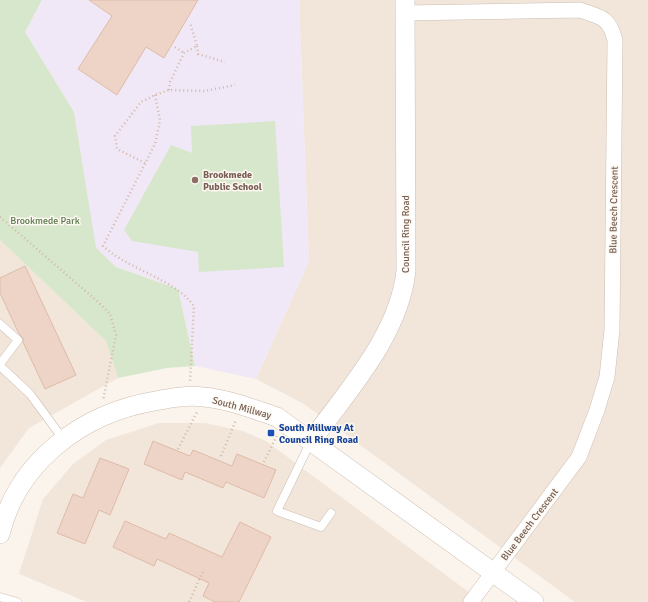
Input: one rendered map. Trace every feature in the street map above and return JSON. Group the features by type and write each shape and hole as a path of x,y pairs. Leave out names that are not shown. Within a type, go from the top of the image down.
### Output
{"street":[{"name":"Council Ring Road","path":"312,440 376,351 392,321 404,290 406,271 405,7"},
{"name":"Blue Beech Crescent","path":"405,7 580,10 600,16 612,26 615,40 612,330 607,377 597,410 579,457 471,602"},
{"name":"South Millway","path":"0,534 8,510 22,484 47,454 63,439 99,417 123,408 142,403 197,396 242,406 277,417 312,440 534,602"}],"lane":[{"path":"0,324 18,340 0,365 30,394 63,439"},
{"path":"312,440 277,511 321,527 331,513"},
{"path":"0,597 17,602"}],"path":[{"path":"190,23 198,54 225,62"},
{"path":"169,90 170,82 184,53 197,46"},
{"path":"175,47 184,53"},
{"path":"145,164 117,149 115,136 141,102 169,90 205,91 235,85"},
{"path":"155,95 160,120 155,144 103,246 116,258 183,294 194,306 197,396 178,449"},
{"path":"0,217 98,301 110,314 116,335 99,417"},
{"path":"221,456 242,406"},
{"path":"264,462 284,422"},
{"path":"189,602 204,569"}],"shaded area":[{"name":"Brookmede Public School","path":"42,0 299,0 309,261 256,379 195,366 178,289 116,267 95,248 74,112 25,32"},
{"path":"299,0 648,0 648,602 575,602 304,404 256,379 309,261"},
{"path":"0,240 106,341 118,378 29,428 0,468"},
{"path":"159,423 205,423 243,431 266,441 482,602 87,602 19,574 43,499 73,464 106,440"}],"green space":[{"name":"Brookmede Park","path":"0,0 42,0 25,32 74,112 96,248 116,267 178,289 195,366 167,368 118,378 106,341 0,240"},
{"path":"275,121 284,267 199,272 198,252 132,241 124,230 171,145 192,153 191,126"}],"building":[{"path":"89,0 198,0 164,58 146,47 117,95 78,69 112,16"},
{"path":"25,266 76,375 45,389 23,342 23,338 19,334 0,293 0,278"},
{"path":"153,441 190,456 193,450 232,466 237,454 276,470 264,498 226,482 223,488 185,472 182,480 144,464"},
{"path":"100,458 129,469 110,515 99,510 85,544 57,533 73,494 83,498"},
{"path":"125,521 166,539 169,533 222,557 240,522 271,537 239,602 215,602 203,596 209,583 157,559 154,566 113,547"}],"place":[{"name":"Brookmede Public School","path":"195,180"},
{"name":"South Millway At Council Ring Road","path":"271,433"}]}
